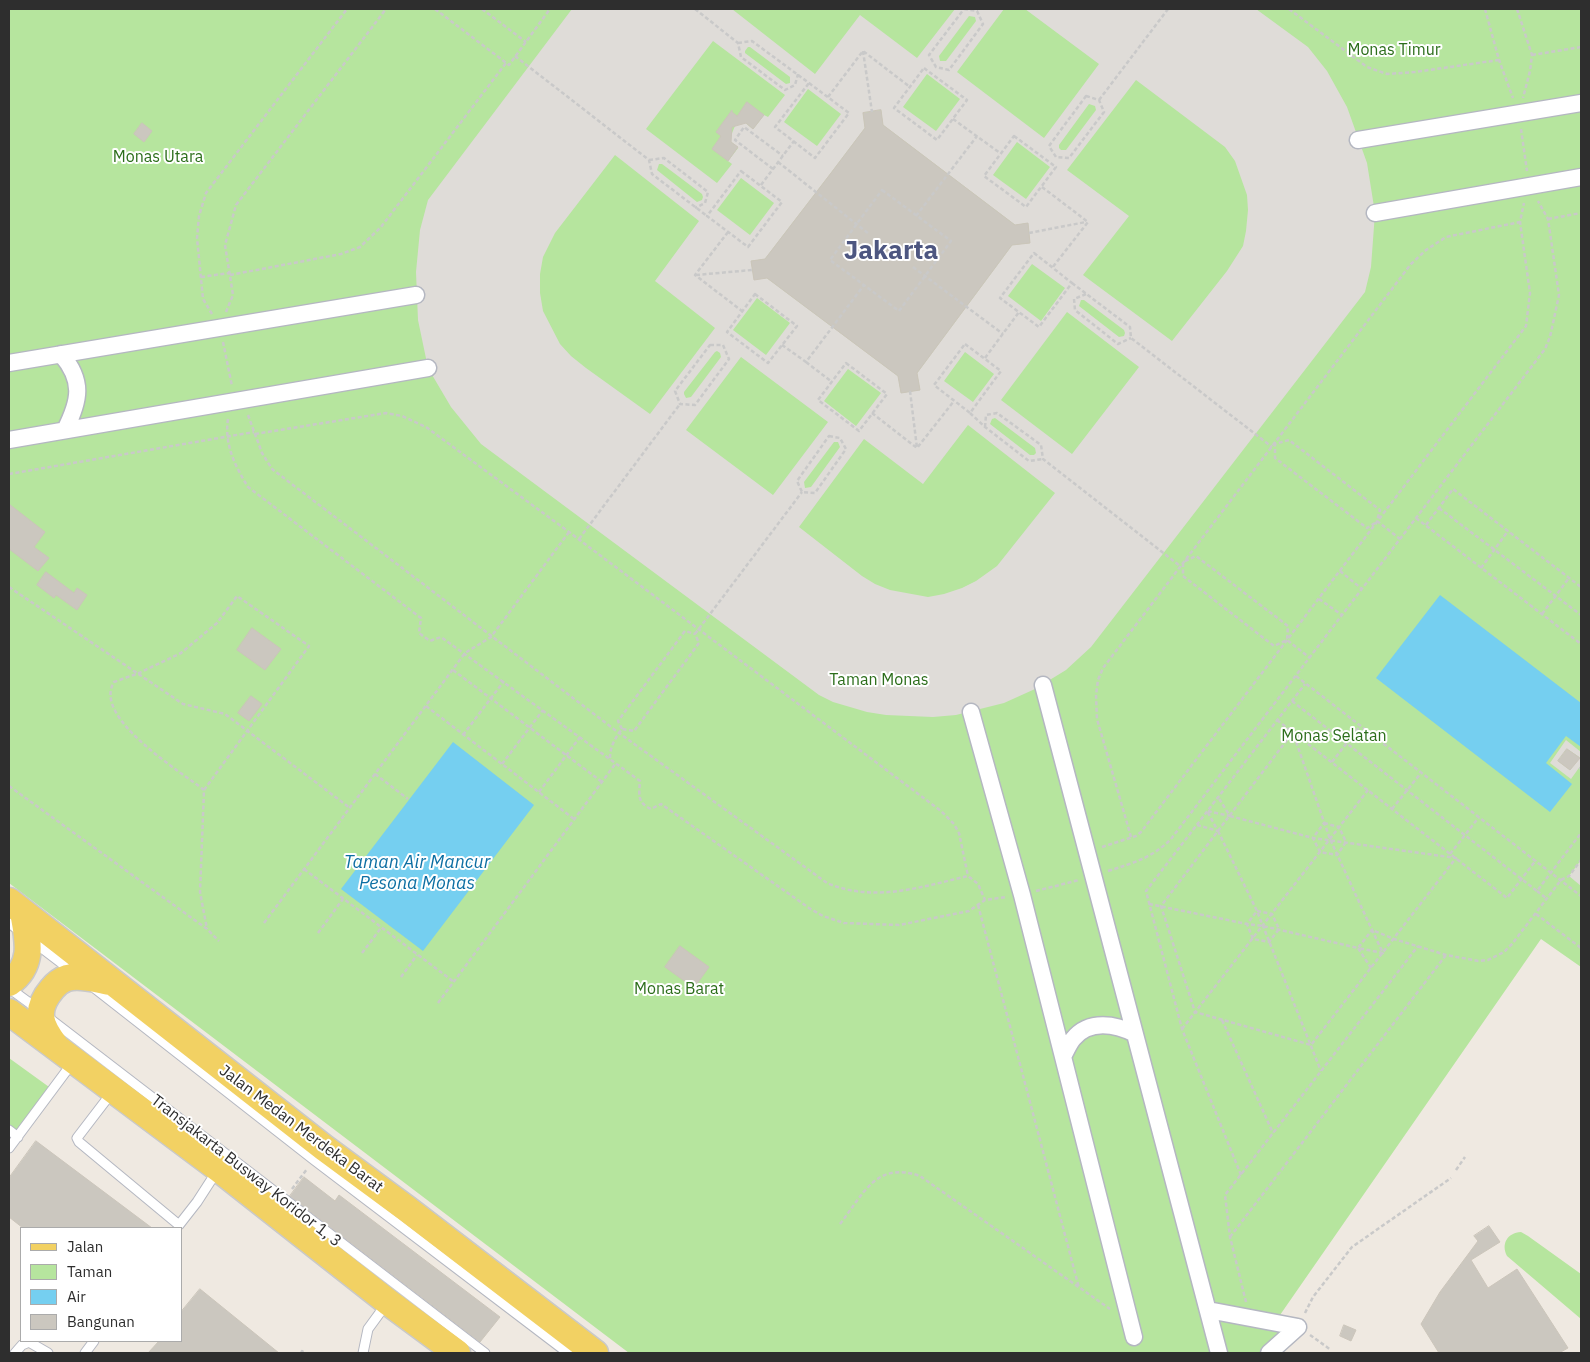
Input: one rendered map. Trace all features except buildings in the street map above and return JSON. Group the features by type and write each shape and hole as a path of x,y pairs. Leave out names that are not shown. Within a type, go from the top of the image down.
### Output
{"main road":[{"name":"Jalan Medan Merdeka Barat","path":"17,918 112,983 323,1147 596,1353"},
{"path":"9,983 19,975 27,956 17,918"},
{"path":"66,1055 46,1032 40,1011 48,994 58,982 68,978 80,977 112,983"},
{"path":"9,1012 219,1169 388,1302 457,1353"}],"street":[{"path":"1358,140 1581,103"},
{"path":"1375,213 1581,177"},
{"path":"9,363 416,295"},
{"path":"61,354 73,369 77,383 76,402 65,430"},
{"path":"9,440 428,368"},
{"path":"1043,685 1219,1353"},
{"path":"971,712 1022,895 1133,1331"},
{"path":"1063,1056 1077,1035 1090,1028 1109,1025 1117,1026 1135,1034"},
{"path":"1208,1310 1298,1327"},
{"path":"1269,1353 1298,1327"}],"lane":[{"path":"17,918 80,977 314,1160 568,1353"},
{"name":"Transjakarta Busway Koridor 1, 3","path":"9,988 485,1353"},
{"path":"9,1148 66,1055"},
{"path":"113,1091 77,1138 79,1142 178,1226 219,1169"},
{"path":"9,1130 18,1136"},
{"path":"362,1353 368,1329 388,1302"},
{"path":"15,1353 22,1345 29,1342 48,1353"},
{"path":"85,1353 93,1342"}],"path":[{"path":"347,9 206,193 199,216 197,238 203,299 220,327 235,401 250,417 262,453 272,469 619,733 827,883 841,889 859,893 894,893 968,876"},
{"path":"220,327 233,295 225,245 236,205 386,9"},
{"path":"435,9 509,65 550,9"},
{"path":"482,9 526,42"},
{"path":"695,9 738,43 741,57 785,90 795,85 798,74"},
{"path":"964,9 978,10 983,24 949,70 936,66 930,55 964,9"},
{"path":"1099,100 1168,9"},
{"path":"1289,9 1367,67 1386,74 1415,72 1499,60"},
{"path":"1087,853 1141,832 1526,326 1530,293 1520,222 1528,186 1519,114 1499,60 1485,9"},
{"path":"1517,9 1532,55 1519,114"},
{"path":"738,43 752,41 798,74 849,113 815,158 775,127 809,83"},
{"path":"1532,55 1581,47"},
{"path":"863,51 910,86"},
{"path":"828,97 863,51"},
{"path":"863,51 872,112"},
{"path":"516,56 649,160 652,174 695,208 748,247 782,202 741,171 707,216"},
{"path":"201,277 230,274 341,254 360,247 381,227 506,63"},
{"path":"924,68 967,100 954,118 937,140 894,108 924,68"},
{"path":"1086,96 1099,100 1104,112 1069,158 1056,157 1048,146 1086,96"},
{"path":"954,118 1001,154"},
{"path":"773,169 735,140 744,127 783,156"},
{"path":"916,216 977,136"},
{"path":"1014,136 1056,167 1026,207 984,176 1001,154 1014,136"},
{"path":"761,185 794,141"},
{"path":"649,160 664,158 708,192 706,202 695,208"},
{"path":"778,162 869,234"},
{"path":"1042,186 1088,222"},
{"path":"235,401 227,420 228,436 232,458 248,487 421,618 419,634 430,641 441,637 466,653 640,781 639,796 645,806 651,808 660,804 822,916 844,923 900,925 968,910 985,900 1022,895 1094,876 1143,860 1161,849 1171,838 1545,350 1550,337 1559,295 1548,219 1528,186"},
{"path":"882,190 951,242 899,311 830,260 857,224 882,190"},
{"path":"1548,219 1581,213"},
{"path":"1029,233 1088,222"},
{"path":"1052,268 1088,222"},
{"path":"1131,837 1098,719 1096,695 1098,680 1103,668 1411,264 1426,250 1446,237 1520,222"},
{"path":"695,275 728,232"},
{"path":"1072,283 1039,327 1000,298 1034,253 1130,327 1131,338 1272,447"},
{"path":"913,267 1003,334"},
{"path":"695,275 752,270"},
{"path":"695,275 742,312"},
{"path":"806,362 864,285"},
{"path":"755,294 797,326 768,364 726,332 742,312 755,294"},
{"path":"1086,294 1074,299 1074,310 1118,344 1131,338"},
{"path":"984,358 1019,312"},
{"path":"970,413 1002,372 965,344 934,385 1028,461 1043,459"},
{"path":"710,345 723,346 729,359 695,405 680,404 675,391 710,345"},
{"path":"782,346 832,382"},
{"path":"846,364 887,394 872,413 859,431 818,400 846,364"},
{"path":"910,391 918,448"},
{"path":"918,448 954,401"},
{"path":"579,539 680,404"},
{"path":"985,428 986,415 997,412 1041,445 1043,459 1180,566"},
{"path":"9,474 228,436 386,413 402,416 417,422 438,435 579,539 941,811 954,824 958,833 968,876 978,884 985,900"},
{"path":"872,413 918,448"},
{"path":"829,436 840,438 846,449 815,493 802,492 797,481 829,436"},
{"path":"1275,444 1289,440 1297,446 1380,510 1378,522"},
{"path":"1275,444 1276,458 1367,528 1378,522"},
{"path":"1426,525 1453,489 1581,587"},
{"path":"695,634 802,492"},
{"path":"1439,508 1581,615"},
{"path":"1416,518 1581,644"},
{"path":"1378,522 1400,539"},
{"path":"264,923 466,653 491,637 569,532"},
{"path":"1481,568 1508,532"},
{"path":"1183,561 1196,556 1288,626 1287,640"},
{"path":"1183,561 1184,576 1274,646 1287,640"},
{"path":"1340,571 1362,589"},
{"path":"1542,614 1569,578"},
{"path":"9,587 183,704 225,714 350,808"},
{"path":"204,790 148,749 130,733 111,703 110,688 114,682 139,674 181,653 217,623 237,596 308,646 204,790 200,892 207,929"},
{"path":"1319,598 1342,615"},
{"path":"622,729 618,721 685,631 695,634"},
{"path":"622,729 634,731 698,643 695,634"},
{"path":"1287,640 1310,658"},
{"path":"453,670 602,782"},
{"path":"1296,676 1581,896"},
{"path":"463,735 504,681"},
{"path":"1241,1175 1182,1029 1146,891 1305,684"},
{"path":"1292,701 1547,899"},
{"path":"426,706 574,820"},
{"path":"502,764 543,710"},
{"path":"1277,720 1507,898 1536,860"},
{"path":"1332,762 1360,726"},
{"path":"610,759 610,751 622,729"},
{"path":"1161,906 1293,732"},
{"path":"1293,732 1330,839 1383,953"},
{"path":"539,792 580,737"},
{"path":"438,1003 616,763"},
{"path":"1392,809 1421,772"},
{"path":"375,774 408,799"},
{"path":"9,786 207,929 219,941"},
{"path":"1182,1029 1368,790"},
{"path":"1218,797 1230,816"},
{"path":"1208,811 1313,838 1456,858"},
{"path":"1208,811 1258,911 1321,1071"},
{"path":"1450,854 1479,817"},
{"path":"1324,823 1340,827"},
{"path":"1313,838 1324,823"},
{"path":"1197,825 1218,831"},
{"path":"1340,827 1346,842"},
{"path":"1537,891 1581,833"},
{"path":"1313,838 1320,852"},
{"path":"1337,855 1346,842"},
{"path":"1320,852 1337,855"},
{"path":"1311,1045 1456,858"},
{"path":"1372,930 1446,955 1479,961 1488,960 1512,944 1561,880 1569,876 1581,860"},
{"path":"304,870 454,982"},
{"path":"318,933 344,899"},
{"path":"1149,904 1279,929 1383,953"},
{"path":"978,905 1079,1288"},
{"path":"1161,906 1195,1012"},
{"path":"1258,911 1272,914"},
{"path":"1247,924 1258,911"},
{"path":"1272,914 1279,929"},
{"path":"1536,914 1581,948"},
{"path":"1247,924 1253,939"},
{"path":"362,954 381,928"},
{"path":"1269,942 1279,929"},
{"path":"1358,948 1372,930"},
{"path":"1253,939 1269,942"},
{"path":"1250,1318 1230,1237 1226,1195 1418,946"},
{"path":"1358,948 1371,969"},
{"path":"401,977 417,955"},
{"path":"1230,1237 1446,955"},
{"path":"1195,1012 1311,1045"},
{"path":"1222,1020 1273,1133"},
{"path":"1456,1170 1465,1157"},
{"path":"284,1200 314,1160"},
{"path":"840,1224 875,1179 896,1172 908,1172 920,1176 1079,1288 1133,1331"},
{"path":"1314,1297 1352,1247 1451,1178"},
{"path":"1298,1327 1331,1350"},
{"path":"301,1353 302,1351 305,1353"}],"green space":[{"name":"Taman Monas","path":"9,9 1581,9 1581,967 1541,939 1280,1315 1283,1350 1281,1353 629,1353 9,883"},
{"path":"9,1058 56,1092 27,1131 9,1128"},
{"path":"1521,1232 1581,1274 1581,1319 1507,1256 1505,1252 1506,1240 1512,1234"}],"shaded area":[{"path":"572,9 732,9 815,74 860,15 917,58 955,9 1004,9 957,72 1044,138 1099,64 1025,9 1256,9 1308,47 1327,71 1347,107 1367,163 1375,213 1371,267 1365,292 1091,647 1066,670 1035,689 1004,703 956,715 933,717 886,715 867,712 833,702 819,695 481,444 451,407 428,368 418,320 416,272 420,230 428,200","holes":["969,16 975,17 976,21 946,61 940,61 939,56","713,41 785,95 768,117 764,115 753,129 743,121 735,126 729,140 738,148 728,161 732,164 717,183 646,129","748,47 790,77 790,83 786,84 745,53","927,74 960,99 936,131 903,107","1136,80 1225,147 1235,161 1247,195 1248,210 1243,246 1227,271 1172,341 1083,275 1129,216 1067,170","808,89 841,114 817,146 784,122","1089,104 1095,106 1096,110 1066,150 1061,150 1059,145","881,110 883,125 1015,225 1028,223 1030,243 1012,245 917,373 920,390 901,393 898,376 767,278 754,279 751,261 765,259 865,128 863,113","1017,142 1050,167 1026,199 993,175","615,155 699,221 655,281 715,328 650,414 586,368 560,344 543,311 540,293 540,274 543,257 555,233","659,164 662,164 702,194 702,200 697,202 657,170","741,178 774,203 750,235 717,210","1032,264 1065,288 1041,321 1008,296","757,298 790,323 766,355 733,330","1081,300 1084,300 1124,330 1124,336 1119,337 1079,306","1067,312 1139,367 1072,454 1001,400","715,352 720,353 721,357 691,397 686,398 684,394","965,352 994,374 973,402 944,381","741,357 828,422 773,495 686,430","848,369 881,393 856,426 824,401","995,418 1035,448 1036,453 1030,455 990,424 992,419","968,425 1055,493 997,566 976,581 962,588 928,597 890,590 862,576 799,527 864,439 923,484","834,442 838,442 840,447 811,487 805,488 804,482"]},
{"path":"1566,740 1581,752 1581,765 1571,779 1550,763","holes":["1567,749 1579,757 1570,770 1558,761"]},
{"path":"1581,860 1581,886 1569,876"}],"water":[{"path":"1440,595 1581,703 1581,747 1566,736 1546,763 1572,784 1550,812 1376,678"},
{"name":"Taman Air Mancur Pesona Monas","path":"453,742 534,805 423,951 341,889"}],"district":[{"name":"Jakarta","path":"891,251"}],"park label":[{"name":"Monas Timur","path":"1394,50"},
{"name":"Monas Utara","path":"158,157"},
{"name":"Monas Selatan","path":"1334,736"},
{"name":"Monas Barat","path":"679,989"}]}
